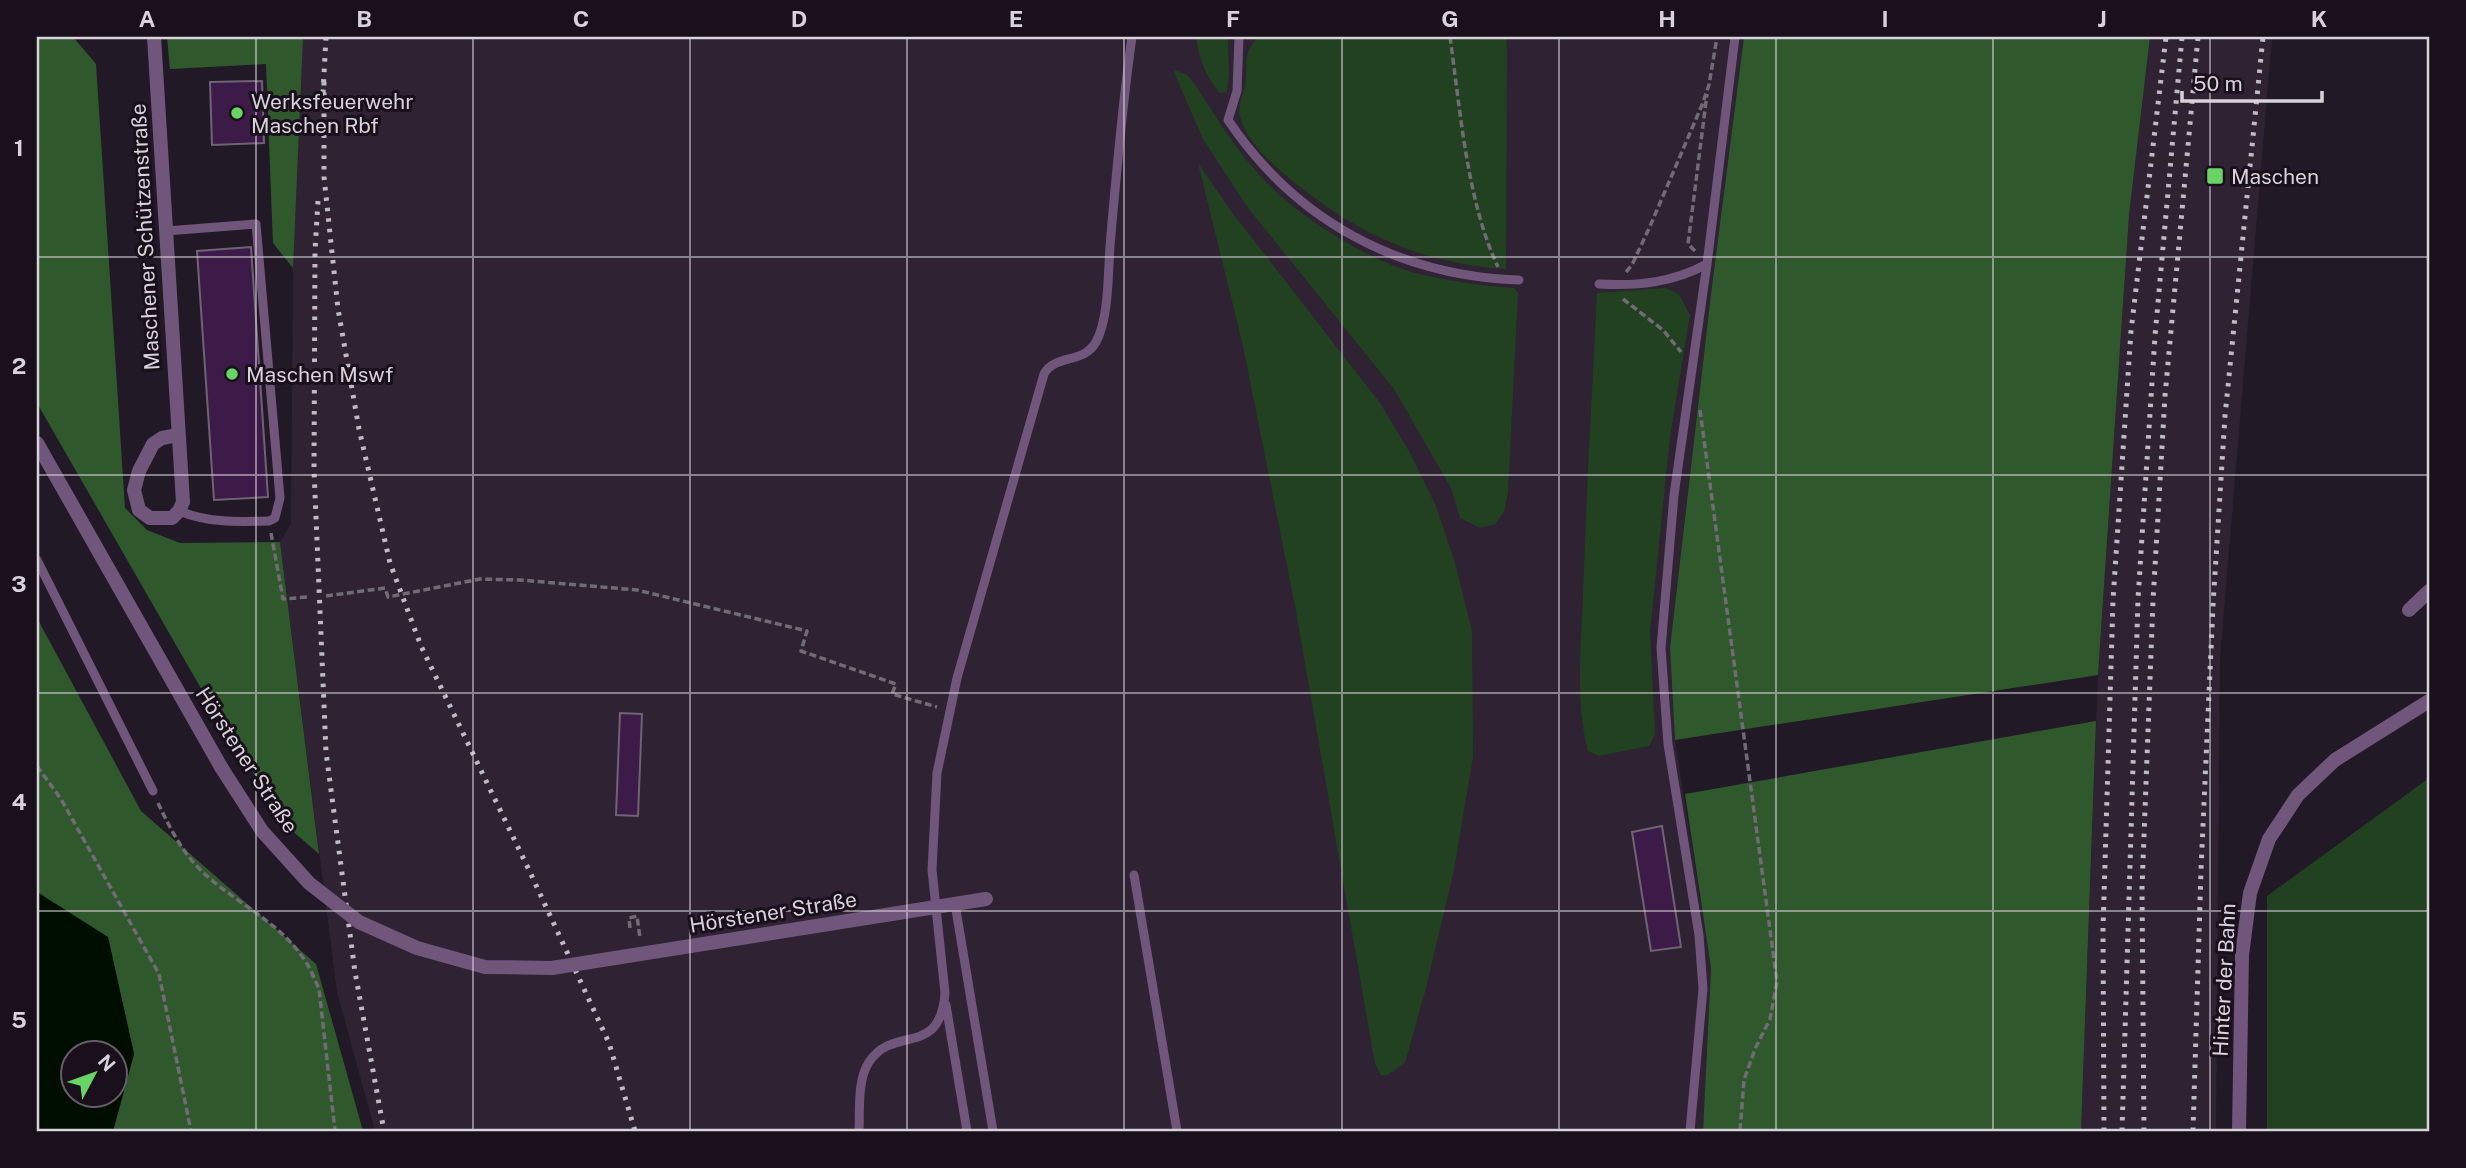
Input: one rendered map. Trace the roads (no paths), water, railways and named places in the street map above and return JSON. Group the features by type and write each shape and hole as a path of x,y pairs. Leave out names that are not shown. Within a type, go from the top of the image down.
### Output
{"street":[{"name":"Maschener Schützenstraße","path":"154,37 183,502 179,511"},
{"path":"178,435 162,438 153,444 139,471 134,490 139,510 150,519 173,518 179,511"},
{"name":"Hörstener Straße","path":"37,443 220,767 262,831 309,883 359,922 418,948 485,967 552,968 986,899"},
{"path":"2409,610 2429,591"},
{"name":"Hinter der Bahn","path":"2239,1131 2242,955 2250,893 2269,839 2298,795 2335,760 2429,701"}],"lane":[{"path":"967,1131 937,934 932,846 937,773 949,711 1044,374 1050,365 1087,353 1100,334 1123,100 1132,37"},
{"path":"1239,37 1238,82 1228,120 1256,159 1278,181 1330,223 1386,253 1416,265 1450,273 1482,279 1519,280"},
{"path":"1690,1131 1703,989 1699,935 1668,744 1661,648 1674,495 1707,264 1735,37"},
{"path":"166,231 256,224 280,498 275,518 269,521 227,522 199,519 179,511"},
{"path":"1602,284 1660,282 1707,264"},
{"path":"37,560 153,791"},
{"path":"1134,875 1177,1131"},
{"path":"955,904 993,1131"},
{"path":"859,1131 862,1083 867,1064 880,1050 918,1038 930,1031 939,1022 944,1007 944,993"}],"railway":[{"path":"323,93 326,37"},
{"path":"2104,1131 2103,929 2113,600 2131,331 2166,37"},
{"path":"2122,1131 2138,599 2155,336 2182,37"},
{"path":"2144,1131 2142,888 2153,601 2165,396 2198,37"},
{"path":"2193,1131 2201,870 2225,416 2263,37"},
{"path":"324,82 324,177 338,309 359,429 390,563 421,646 609,1043 635,1131"},
{"path":"318,201 315,251 314,470 326,752 355,972 384,1131"}],"place":[{"name":"Werksfeuerwehr Maschen Rbf","path":"237,113"},
{"name":"Maschen","path":"2215,176"},
{"name":"Maschen Mswf","path":"232,374"}]}
